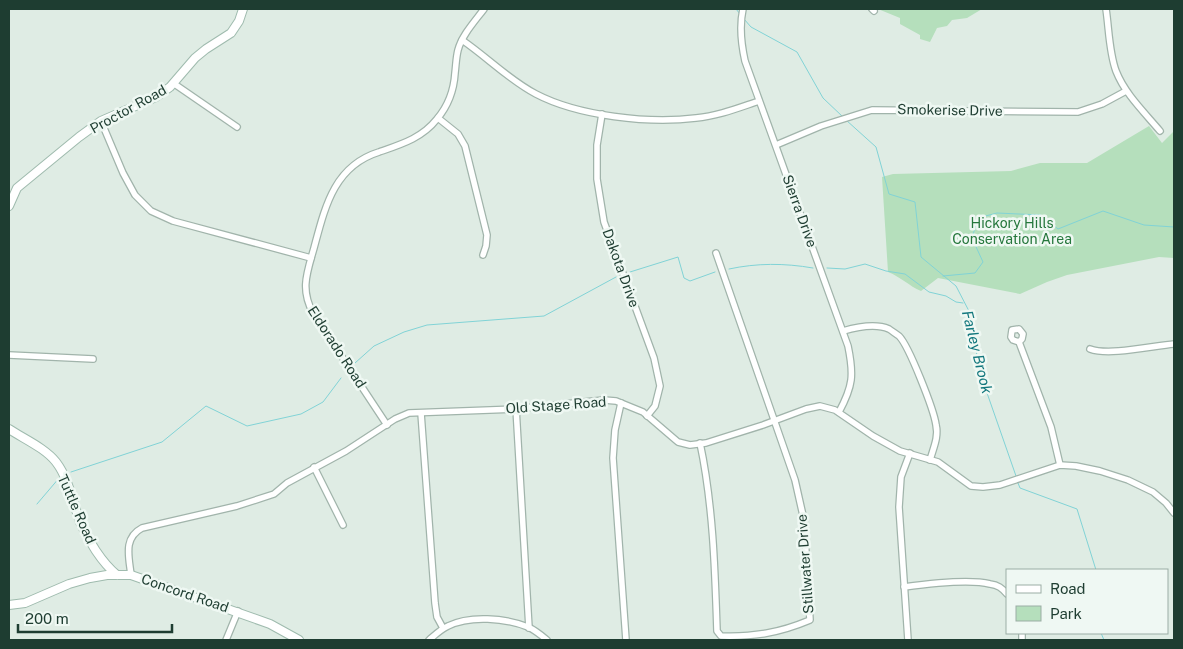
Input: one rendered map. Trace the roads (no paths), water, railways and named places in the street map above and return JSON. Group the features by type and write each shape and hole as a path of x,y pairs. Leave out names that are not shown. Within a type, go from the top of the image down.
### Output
{"main road":[{"name":"Proctor Road","path":"9,206 11,196 17,188 101,121 156,97 173,83 195,58 231,33 239,21 243,9"},
{"name":"Tuttle Road","path":"9,429 55,462 69,490 81,524 103,560 118,575"},
{"name":"Concord Road","path":"9,605 25,603 69,584 90,578 131,575 270,624 299,640"}],"street":[{"name":"Eldorado Road","path":"387,425 308,304 305,284 311,258 328,199 343,176 356,164 369,156 416,138 438,118 453,88 456,57 462,40 484,9"},
{"name":"Sierra Drive","path":"743,9 740,24 741,43 745,61 843,331 853,368 846,400 839,412"},
{"path":"1106,9 1116,69 1126,91 1160,131"},
{"path":"462,40 536,94 558,103 602,114 656,120 697,118 724,114 759,101"},
{"path":"173,83 238,127"},
{"name":"Smokerise Drive","path":"776,145 821,126 872,110 1078,112 1102,104 1126,91"},
{"name":"Dakota Drive","path":"602,114 597,145 597,162 604,222 654,358 660,386 655,406 647,416"},
{"path":"438,118 458,134 468,153 487,235 483,255"},
{"path":"101,121 123,174 135,195 151,211 173,221 311,258"},
{"path":"716,253 774,421"},
{"path":"843,331 874,326 888,329 899,336 919,376 937,426 930,460"},
{"path":"1019,342 1053,434 1060,465"},
{"path":"1090,349 1102,352 1174,344"},
{"path":"9,355 94,359"},
{"name":"Old Stage Road","path":"131,575 129,541 135,532 142,528 236,506 274,494 287,483 346,451 395,419 409,413 516,408 604,400 621,403 647,416 678,442 690,445 737,434 806,409 820,406 839,412 873,436 900,451 938,462 971,486 1000,485 1060,465 1100,472 1128,480 1153,492 1174,513"},
{"path":"621,403 615,430 613,458 626,640"},
{"path":"516,408 529,628"},
{"path":"421,412 435,603 437,617 443,628"},
{"name":"Stillwater Drive","path":"700,444 709,500 718,631 721,636 772,634 788,630 810,620 804,520 795,480 774,421"},
{"path":"908,640 899,493 901,477 910,453"},
{"path":"314,467 343,525"},
{"path":"904,587 977,582 991,584 1001,588 1006,593"},
{"path":"226,640 238,612"},
{"path":"429,640 443,628 457,622 480,620 507,622 529,628 547,640"}],"waterway":[{"name":"Farley Brook","path":"736,9 740,14"},
{"name":"Farley Brook","path":"744,19 751,27 797,52 823,98 843,117"},
{"name":"Farley Brook","path":"846,120 876,147 889,194 915,202 921,257 956,286 971,315 979,370 1016,476"},
{"path":"943,276 975,273 983,262 972,238 978,218 997,213 1041,215 1058,229 1103,211 1144,225 1174,227"},
{"path":"630,272 678,257 684,278 690,281 715,272"},
{"path":"729,269 771,264 813,268"},
{"path":"827,268 845,269 865,264 886,271 905,274 929,292 963,303"},
{"path":"355,363 374,346 404,332 427,325 544,316 616,277"},
{"path":"71,472 162,442 206,406 247,426 301,414 323,402 341,378"},
{"path":"37,504 60,477"},
{"name":"Farley Brook","path":"1018,483 1020,488 1077,509 1096,569"},
{"name":"Farley Brook","path":"1101,634 1104,640"}],"park label":[{"name":"Hickory Hills Conservation Area","path":"1012,232"}]}
